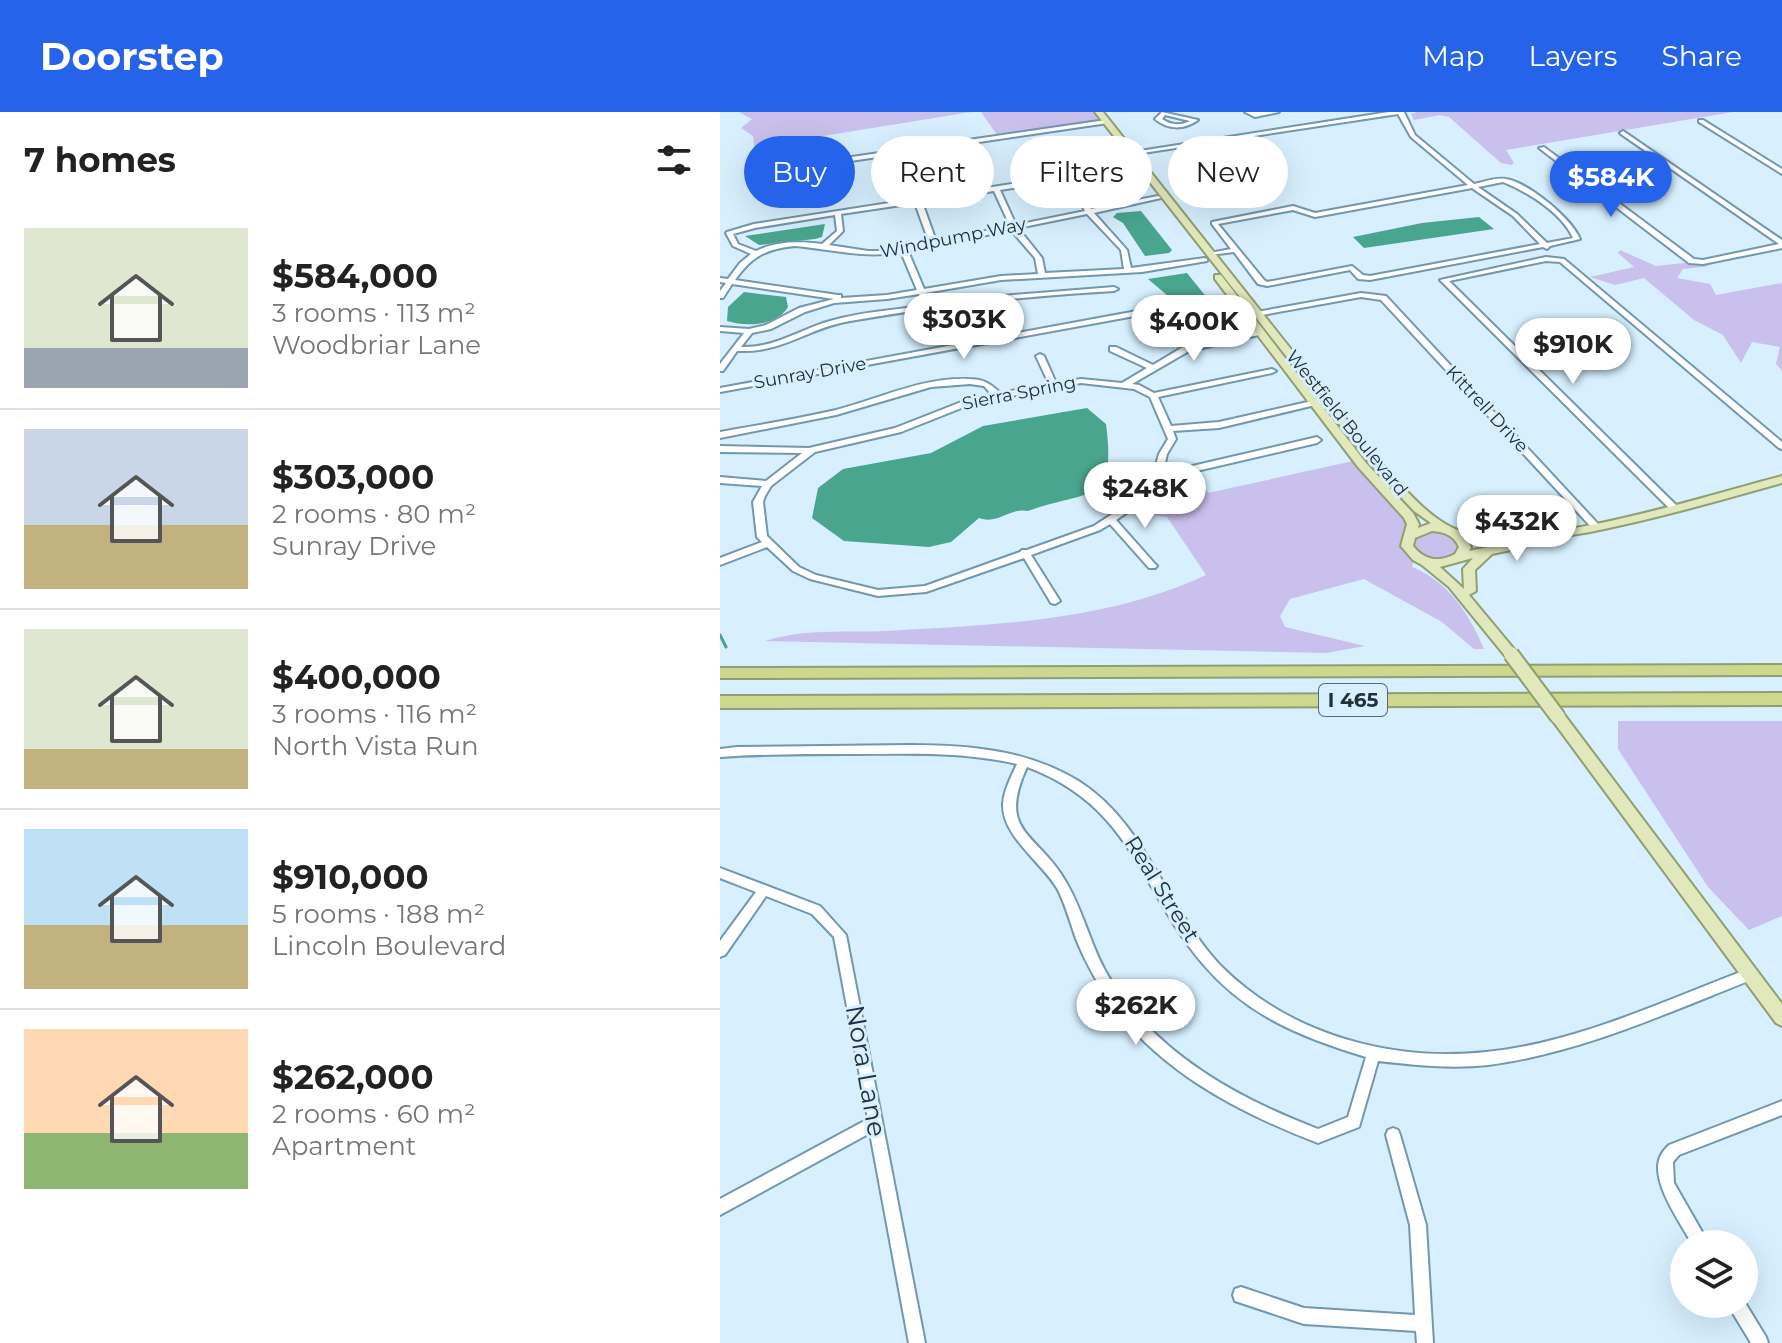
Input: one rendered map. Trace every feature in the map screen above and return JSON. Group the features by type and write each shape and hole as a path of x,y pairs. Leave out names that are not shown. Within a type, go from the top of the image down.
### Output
{"highway":[{"name":"I 465","path":"720,673 1782,670"},
{"name":"I 465","path":"720,702 1782,699"}],"main road":[{"name":"Westfield Boulevard","path":"1099,112 1117,136"},
{"name":"Westfield Boulevard","path":"1152,182 1318,399 1362,465 1409,516 1413,524 1409,536"},
{"name":"Westfield Boulevard","path":"1152,188 1209,257"},
{"name":"Westfield Boulevard","path":"1253,315 1260,332 1393,483 1426,515 1451,531"},
{"path":"1424,561 1442,564 1782,479"},
{"path":"1562,533 1478,540 1427,527 1409,536 1408,549 1453,584 1492,629 1782,1018"},
{"path":"1451,531 1465,544 1457,571 1492,629"},
{"path":"1470,591 1469,569 1490,550"}],"street":[{"path":"1195,120 1171,113 1157,117 1173,126 1195,120 1206,112"},
{"path":"1248,112 1255,115 1276,112"},
{"path":"1152,153 1400,112 1413,136 1515,215 1554,255 1782,446"},
{"path":"1701,121 1782,172"},
{"path":"855,159 1106,122"},
{"path":"1623,133 1782,245"},
{"path":"1542,148 1696,262 1782,245"},
{"path":"1509,181 1549,208 1578,235 1573,241 1370,278 1361,277 1352,268 1261,282 1214,223 1293,208 1315,215 1475,187 1509,181"},
{"path":"1010,187 996,189 1013,228 1037,255 1042,273"},
{"name":"Windpump Way","path":"757,254 793,245 866,254 904,250 1088,209 1158,198"},
{"path":"720,296 757,254 735,245 729,238 729,233 736,228 871,208"},
{"path":"921,208 934,245"},
{"path":"1088,209 1124,250 1127,269"},
{"path":"822,248 840,231 838,213"},
{"path":"904,250 928,308"},
{"path":"720,329 749,331 784,322 802,310 833,301 1042,273 1127,269 1236,252"},
{"path":"1554,255 1444,280 1674,508"},
{"path":"720,280 845,297 921,290"},
{"path":"736,349 756,350 790,341 845,319 1009,295 1114,289"},
{"path":"798,291 802,295 802,310"},
{"name":"Kittrell Drive","path":"1253,315 1361,295 1375,295 1391,304 1596,527"},
{"name":"Sunray Drive","path":"720,390 1137,313"},
{"name":"Sunray Drive","path":"720,369 749,331"},
{"path":"1125,385 1196,345 1260,332"},
{"path":"1113,349 1153,368"},
{"path":"1040,356 1053,385"},
{"path":"720,480 768,484 758,503 762,537 804,573 878,593 936,587 1112,521 1153,491 1174,428 1153,396 1272,371"},
{"name":"Sierra Spring","path":"768,484 812,450 898,430 947,409 998,396 1088,380 1125,385 1153,396"},
{"path":"720,435 824,415 893,395 960,382 987,384 998,396"},
{"path":"1174,428 1185,423 1318,399"},
{"path":"1159,470 1191,469 1317,440"},
{"path":"720,449 812,450"},
{"path":"1112,521 1152,566"},
{"path":"720,562 769,543"},
{"path":"1025,552 1055,601"},
{"name":"Real Street","path":"720,753 963,749 1024,762 1075,785 1105,808 1131,836 1189,936 1230,982 1271,1013 1303,1030 1373,1055 1446,1063 1516,1056 1579,1037 1751,974"},
{"path":"1024,762 1015,777 1008,803 1014,828 1021,841 1050,866 1062,887 1090,956 1161,1047 1236,1103 1318,1136 1354,1122 1373,1055"},
{"name":"Nora Lane","path":"720,873 816,910 840,935 917,1343"},
{"path":"720,951 764,890"},
{"path":"1693,1230 1667,1185 1666,1160 1674,1150 1782,1108"},
{"path":"720,1207 875,1123"},
{"path":"1393,1135 1416,1212 1425,1343"},
{"path":"1241,1295 1304,1316 1424,1324"},
{"path":"1745,1318 1760,1343"}],"shaded area":[{"path":"739,112 971,112 823,136 753,136 741,128 752,119"},
{"path":"981,112 1095,112 1098,121 997,135"},
{"path":"1733,112 1506,150 1514,163 1511,165 1501,163 1449,117 1440,115 1414,120 1411,114"},
{"path":"1141,211 1172,250 1169,253 1145,256 1123,223 1113,217 1117,213"},
{"path":"1479,217 1494,229 1364,248 1353,237 1422,223"},
{"path":"825,224 822,237 815,239 759,245 745,236"},
{"path":"1620,250 1656,266 1683,263 1710,266 1683,269 1677,278 1710,284 1716,295 1782,283 1782,371 1776,364 1780,347 1752,342 1741,363 1723,335 1694,320 1644,278 1615,285 1590,277 1634,267 1618,253"},
{"path":"1187,273 1214,309 1188,313 1148,279"},
{"path":"744,292 786,297 788,307 769,321 743,324 727,321 728,307"},
{"path":"1087,408 1106,424 1107,470 1102,482 1082,496 993,519 979,518 951,542 929,547 844,541 812,518 818,488 843,469 931,453 983,426"},
{"path":"1353,461 1409,522 1402,543 1414,560 1412,567 1436,581 1456,600 1484,649 1474,649 1442,622 1364,579 1290,599 1280,616 1285,627 1365,646 1326,653 765,641 810,633 1009,623 1130,602 1206,575 1167,517 1132,511 1140,505 1146,508 1163,495 1167,486 1161,484 1163,476 1189,473 1197,486 1203,485 1208,493"},
{"path":"1428,531 1451,536 1458,543 1457,552 1438,559 1420,554 1413,542"},
{"path":"1618,721 1782,721 1782,916 1749,930 1708,887 1618,749"}],"waterway":[{"path":"720,635 726,647"}]}
